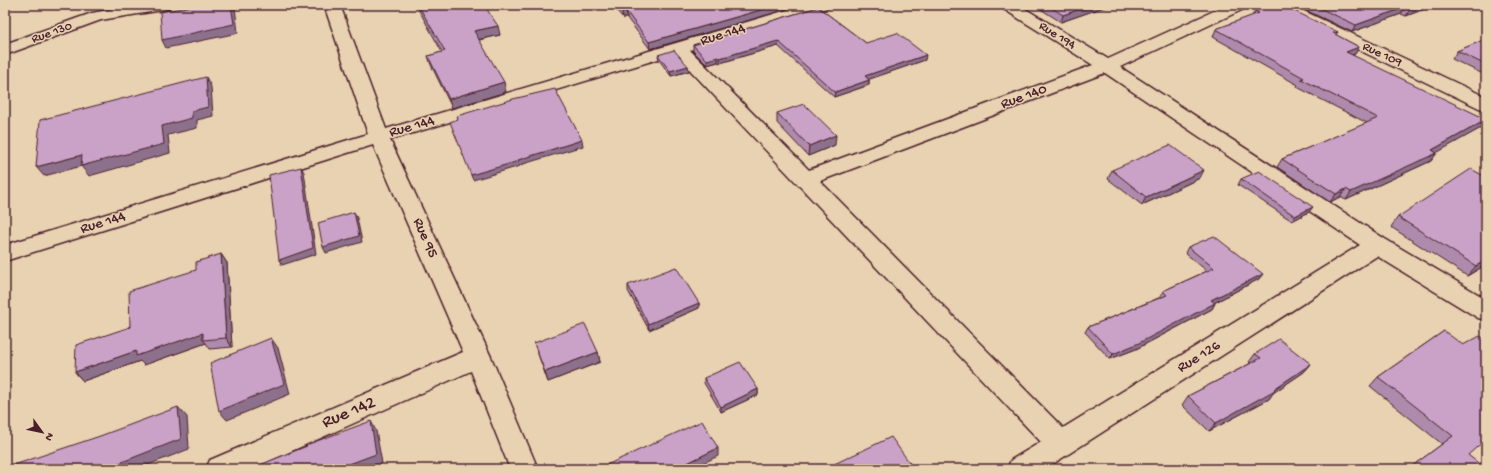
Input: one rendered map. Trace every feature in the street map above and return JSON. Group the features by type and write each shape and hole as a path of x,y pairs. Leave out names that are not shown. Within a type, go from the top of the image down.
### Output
{"street":[{"path":"80,5 98,16 163,5"},
{"path":"98,16 116,5"},
{"name":"Rue 95","path":"332,5 379,137 478,357 524,469"},
{"name":"Rue 144","path":"5,253 379,137 821,5"},
{"name":"Rue 194","path":"1008,5 1107,66 1377,244 1486,311"},
{"name":"Rue 140","path":"805,179 1107,66 1240,5"},
{"name":"Rue 109","path":"1278,5 1486,104"},
{"name":"Rue 130","path":"5,50 98,16"},
{"path":"679,48 1061,444"},
{"name":"Rue 126","path":"1021,469 1377,244"},
{"name":"Rue 142","path":"220,469 478,357"}],"building":[{"path":"199,5 231,5 234,24 162,40 160,12"},
{"path":"418,5 484,5 498,26 474,31 504,82 449,99 428,56 445,51"},
{"path":"617,5 778,5 649,42 626,11 622,12"},
{"path":"1047,5 1092,5 1063,15"},
{"path":"1271,5 1282,5 1338,32 1333,33 1359,47 1346,52 1486,120 1432,150 1437,153 1351,192 1346,189 1336,194 1282,159 1378,118 1301,79 1304,78 1216,29 1259,13 1255,11"},
{"path":"1313,5 1420,5 1410,9 1406,7 1356,25"},
{"path":"818,7 866,43 897,33 926,55 865,76 869,80 835,92 778,41 720,58 718,57 707,60 693,45"},
{"path":"1486,39 1486,65 1457,51"},
{"path":"674,50 688,66 670,71 658,55"},
{"path":"206,77 208,107 192,111 192,118 162,126 164,144 81,166 82,155 36,167 40,120"},
{"path":"555,89 582,140 471,175 450,122 458,119 457,116 513,99"},
{"path":"804,104 836,135 809,146 777,113"},
{"path":"1170,145 1204,170 1146,197 1112,170"},
{"path":"301,167 313,248 279,260 269,175"},
{"path":"1471,169 1486,177 1486,260 1476,266 1398,217"},
{"path":"1259,171 1313,207 1295,216 1241,179"},
{"path":"354,212 359,236 323,247 318,223"},
{"path":"1214,236 1263,274 1211,300 1215,303 1139,343 1113,354 1088,327 1167,295 1163,291 1214,268 1188,247"},
{"path":"221,254 226,338 203,340 203,333 136,356 136,351 75,372 76,345 130,327 129,291 196,270 196,262"},
{"path":"676,267 699,303 648,324 628,285"},
{"path":"585,324 598,352 545,372 534,343"},
{"path":"1444,331 1463,345 1480,336 1486,340 1486,439 1468,455 1486,469 1408,469 1453,436 1378,377"},
{"path":"271,338 284,384 219,411 210,363"},
{"path":"1279,339 1311,364 1274,389 1275,390 1216,423 1188,396 1261,358 1255,354"},
{"path":"740,362 758,389 721,407 704,378"},
{"path":"178,407 181,439 104,469 5,469 100,436"},
{"path":"371,421 376,454 336,469 250,469 307,446 306,445"},
{"path":"702,421 718,448 675,469 598,469"},
{"path":"891,437 914,469 826,469 826,468"}]}
